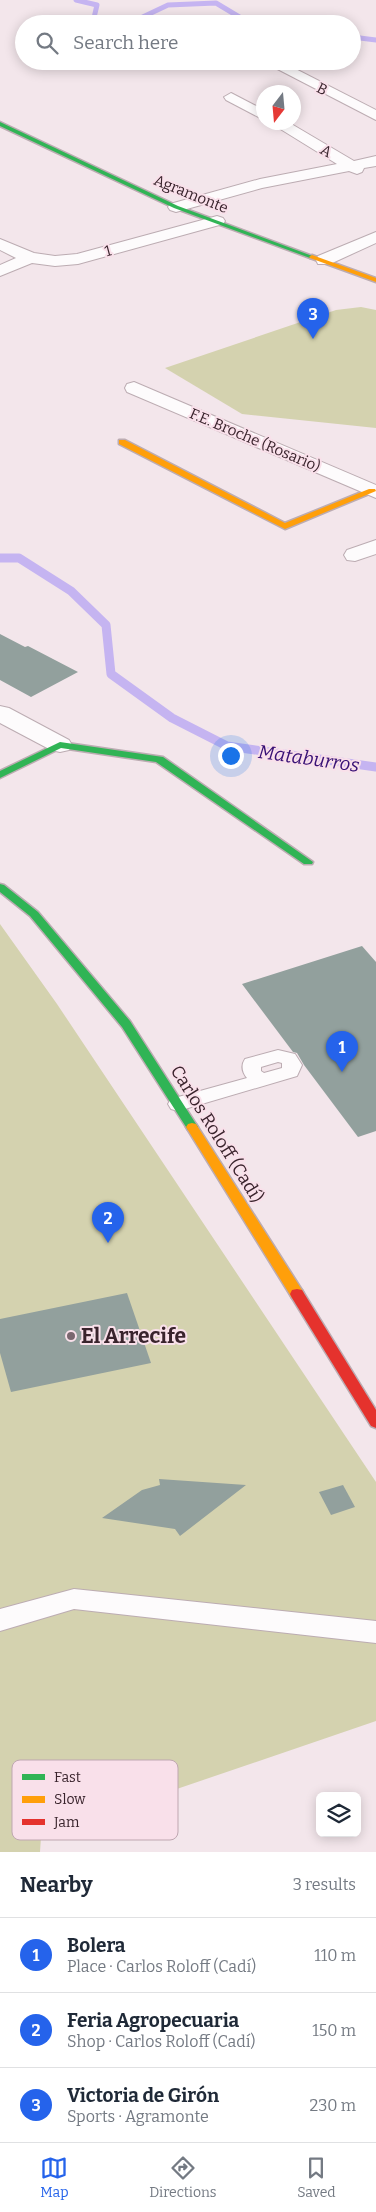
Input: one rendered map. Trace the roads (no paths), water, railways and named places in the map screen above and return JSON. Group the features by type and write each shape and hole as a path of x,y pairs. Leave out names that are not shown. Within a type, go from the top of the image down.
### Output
{"street":[{"name":"B","path":"287,70 376,116"},
{"path":"231,97 256,111"},
{"name":"Agramonte","path":"0,124 176,207 376,280"},
{"name":"A","path":"290,130 376,180"},
{"path":"351,165 376,156"},
{"path":"176,207 260,184 376,161"},
{"name":"1","path":"30,258 55,261 78,259 216,221"},
{"path":"324,260 376,237"},
{"path":"0,244 30,258"},
{"path":"0,271 30,258"},
{"name":"F.E. Broche (Rosario)","path":"134,388 374,492"},
{"path":"122,442 285,526 374,492"},
{"path":"355,555 376,546"},
{"path":"0,713 60,745 158,759 308,862"},
{"path":"0,775 60,745"},
{"name":"Carlos Roloff (Cadí)","path":"0,887 34,914 126,1024 376,1422"}],"lane":[{"path":"178,1104 260,1081"},
{"path":"0,1620 74,1599 376,1632"}],"waterway":[{"path":"76,0 97,5 95,15"},
{"path":"147,15 168,5 216,3 236,15"},
{"path":"361,38 376,40"},
{"name":"Mataburros","path":"0,558 19,558 71,591 106,625 111,674 172,718 227,746 376,767"}],"place":[{"name":"Victoria de Girón","path":"313,339"},
{"name":"Bolera","path":"342,1072"},
{"name":"Feria Agropecuaria","path":"108,1243"},
{"name":"El Arrecife","path":"71,1336"}]}
